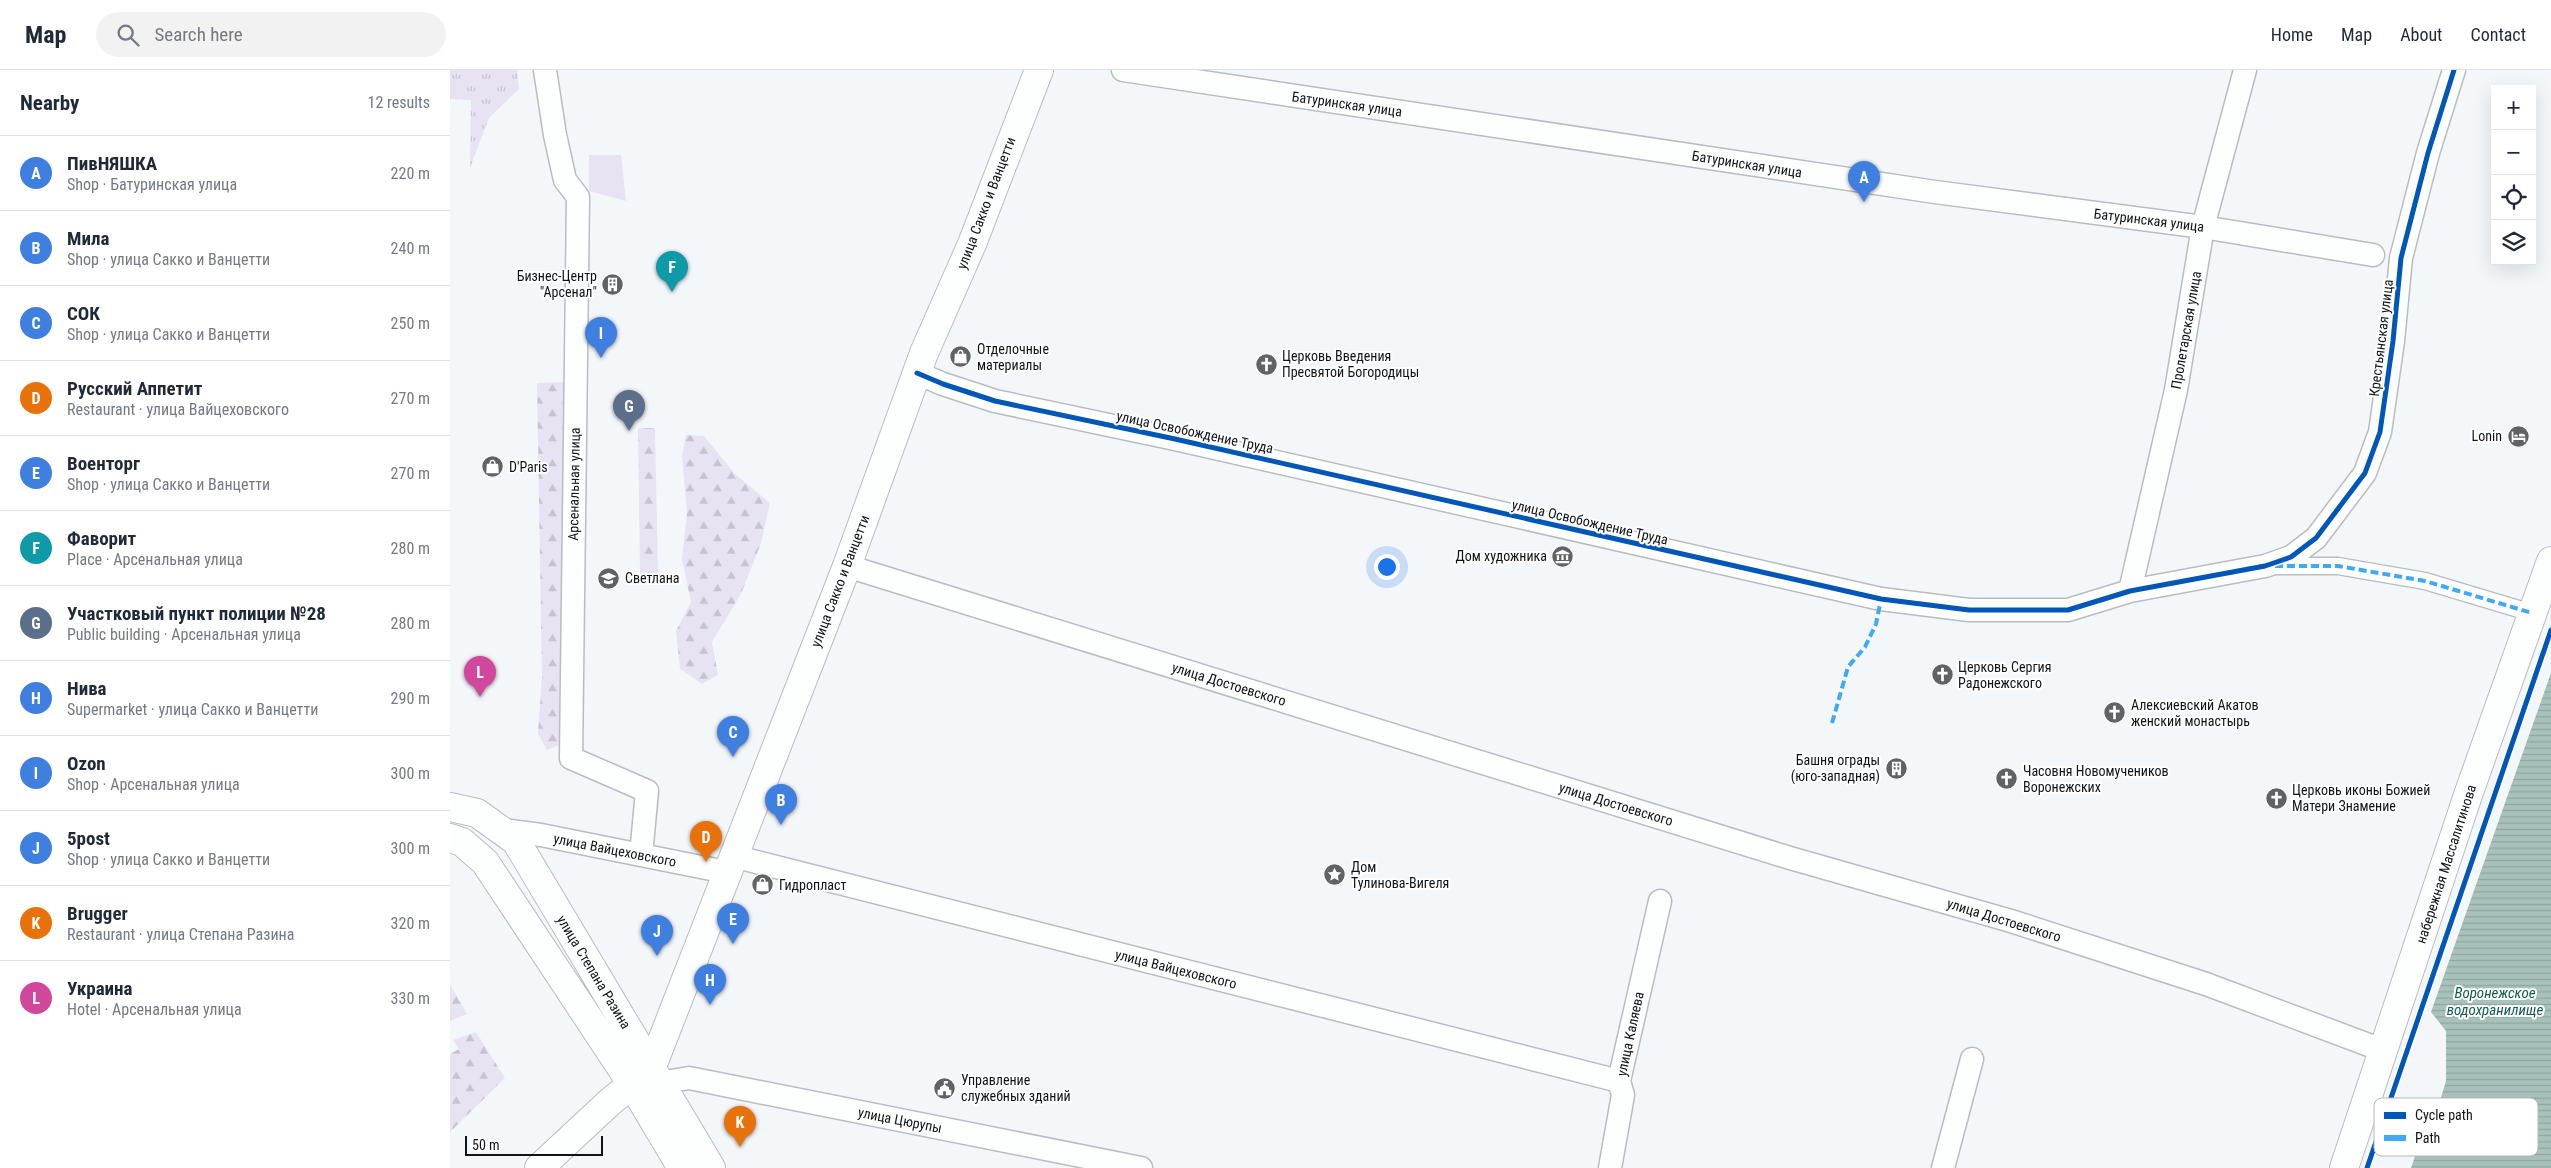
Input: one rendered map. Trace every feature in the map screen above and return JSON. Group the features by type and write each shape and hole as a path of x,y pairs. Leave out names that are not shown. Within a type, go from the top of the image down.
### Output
{"main road":[{"name":"улица Сакко и Ванцетти","path":"647,1079 847,566 917,373 972,244 1038,70"},
{"name":"набережная Массалитинова","path":"2344,1168 2382,1050 2551,561"},
{"name":"улица Степана Разина","path":"450,807 478,813 516,841 647,1079 682,1168"},
{"name":"улица Степана Разина","path":"450,838 462,842 486,862 711,1168"},
{"path":"539,1168 647,1079"}],"street":[{"name":"Арсенальная улица","path":"545,70 554,135 565,180 578,197 571,758 647,791 641,855"},
{"name":"Батуринская улица","path":"1122,70 1935,192 2203,227 2373,255"},
{"name":"Пролетарская улица","path":"2130,591 2176,390 2203,227 2245,70"},
{"name":"Крестьянская улица","path":"2265,566 2291,557 2316,538 2366,474 2380,432 2393,341 2401,258 2428,153 2454,70"},
{"name":"улица Освобождение Труда","path":"917,373 995,401 1175,439 1881,599 1969,610 2068,610 2130,591 2265,566 2338,566 2425,581 2532,613"},
{"name":"улица Достоевского","path":"847,566 1790,858 2011,921 2206,984 2382,1050"},
{"name":"улица Вайцеховского","path":"503,830 541,835 641,855 730,864 1619,1081"},
{"name":"улица Каляева","path":"1610,1168 1623,1095 1619,1081 1660,901"},
{"path":"1943,1168 1972,1059"},
{"name":"улица Цюрупы","path":"647,1079 689,1078 1141,1168"}],"green space":[{"path":"450,70 517,70 519,89 489,118 470,168 471,100 450,99"},
{"path":"589,155 621,155 626,201 589,191"},
{"path":"570,382 559,704 562,744 547,750 538,733 542,677 537,383"},
{"path":"638,428 655,428 658,573 640,574"},
{"path":"686,435 704,436 735,474 770,503 761,543 741,594 712,642 718,675 702,684 680,669 676,631 691,602 682,559 687,513 682,456"},
{"path":"450,984 467,1014 450,1021"},
{"path":"476,1032 505,1078 450,1132 450,1054 459,1049 453,1040"}],"water":[{"name":"Воронежское водохранилище","path":"2551,673 2551,1168 2411,1168 2415,1156 2538,1156 2538,1098 2441,1098 2446,1081 2446,1031 2431,1012"}],"marked path":[{"path":"2275,566 2338,566 2425,581 2532,613"},
{"path":"1832,723 1848,667 1865,647 1876,624 1881,599"}],"cycle path":[{"path":"917,373 943,384 995,401 1175,439 1881,599 1969,610 2068,610 2130,591 2265,566 2291,557 2316,538 2365,473 2380,432 2393,341 2401,258 2428,153 2454,70"},
{"path":"2391,1098 2551,630"},
{"path":"2367,1168 2374,1148"}],"place":[{"name":"ПивНЯШКА","path":"1864,202"},
{"name":"Бизнес-Центр \"Арсенал\"","path":"613,284"},
{"name":"Фаворит","path":"672,292"},
{"name":"Отделочные материалы","path":"961,357"},
{"name":"Ozon","path":"601,358"},
{"name":"Церковь Введения Пресвятой Богородицы","path":"1266,364"},
{"name":"Участковый пункт полиции №28","path":"629,431"},
{"name":"Lonin","path":"2518,436"},
{"name":"D'Paris","path":"493,467"},
{"name":"Дом художника","path":"1563,556"},
{"name":"Светлана","path":"609,578"},
{"name":"Церковь Сергия Радонежского","path":"1942,675"},
{"name":"Украина","path":"480,697"},
{"name":"Алексиевский Акатов женский монастырь","path":"2115,713"},
{"name":"СОК","path":"733,757"},
{"name":"Башня ограды (юго-западная)","path":"1896,768"},
{"name":"Часовня Новомучеников Воронежских","path":"2007,779"},
{"name":"Церковь иконы Божией Матери Знамение","path":"2276,798"},
{"name":"Мила","path":"781,825"},
{"name":"Русский Аппетит","path":"706,862"},
{"name":"Дом Тулинова-Вигеля","path":"1335,875"},
{"name":"Гидропласт","path":"763,885"},
{"name":"Военторг","path":"733,944"},
{"name":"5post","path":"657,956"},
{"name":"Нива","path":"710,1005"},
{"name":"Управление служебных зданий","path":"945,1088"},
{"name":"Brugger","path":"740,1147"}]}
